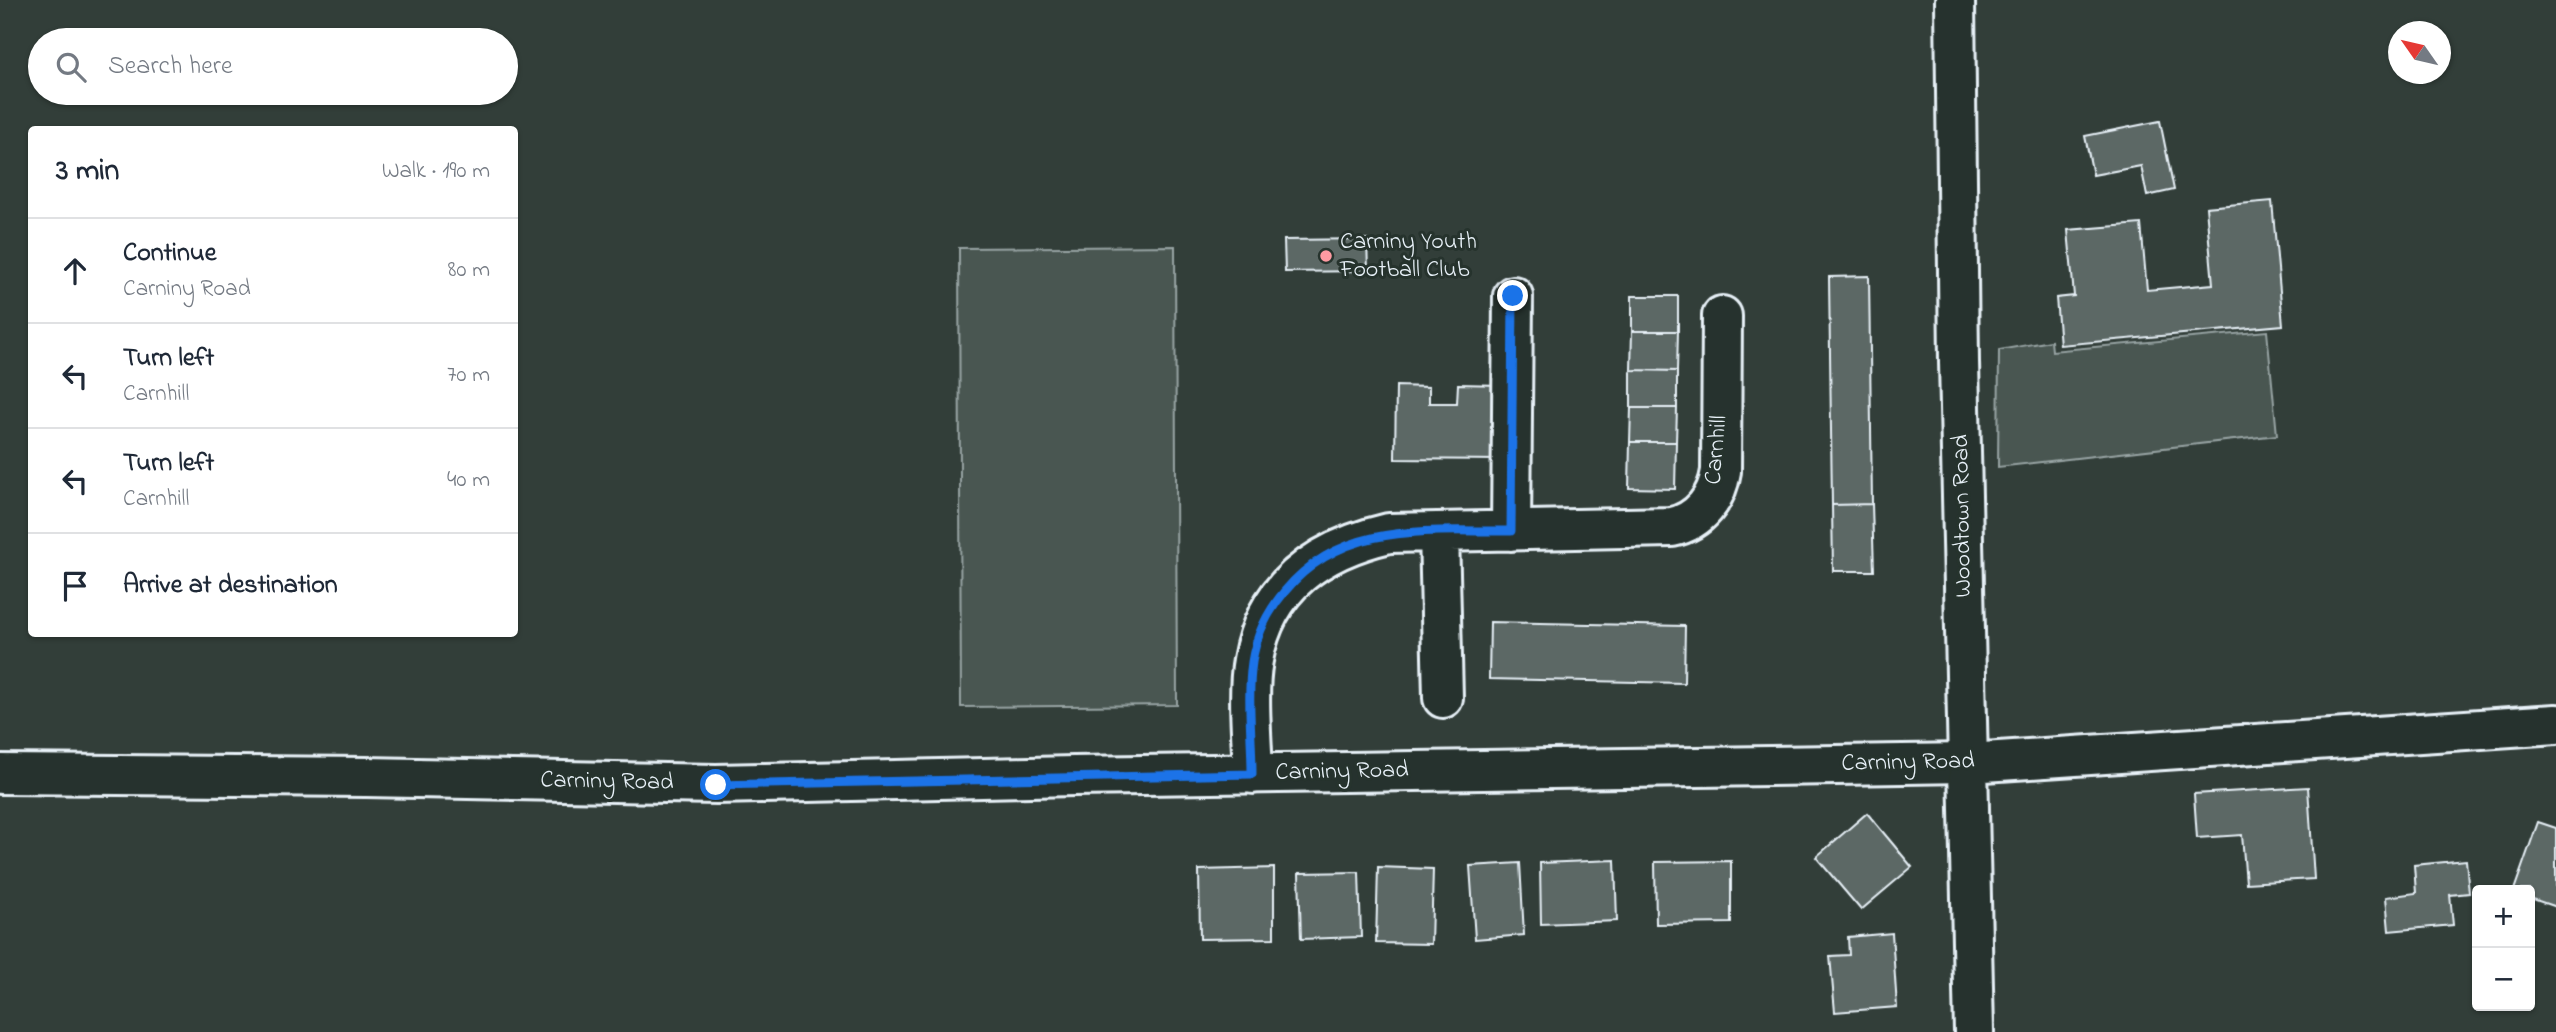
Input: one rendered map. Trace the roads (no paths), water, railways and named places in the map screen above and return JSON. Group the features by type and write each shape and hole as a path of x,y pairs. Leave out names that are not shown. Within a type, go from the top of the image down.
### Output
{"street":[{"name":"Woodtown Road","path":"1955,0 1959,362 1974,1032"},
{"path":"1511,531 1513,296"},
{"name":"Carnhill","path":"1252,774 1252,663 1261,631 1276,602 1309,565 1338,548 1389,533 1672,527 1682,525 1700,513 1713,496 1720,471 1723,316"},
{"path":"1439,532 1443,698"},
{"name":"Carniny Road","path":"0,774 366,777 716,785 1969,763 2556,724"}],"place":[{"name":"Carniny Youth Football Club","path":"1326,256"}]}
